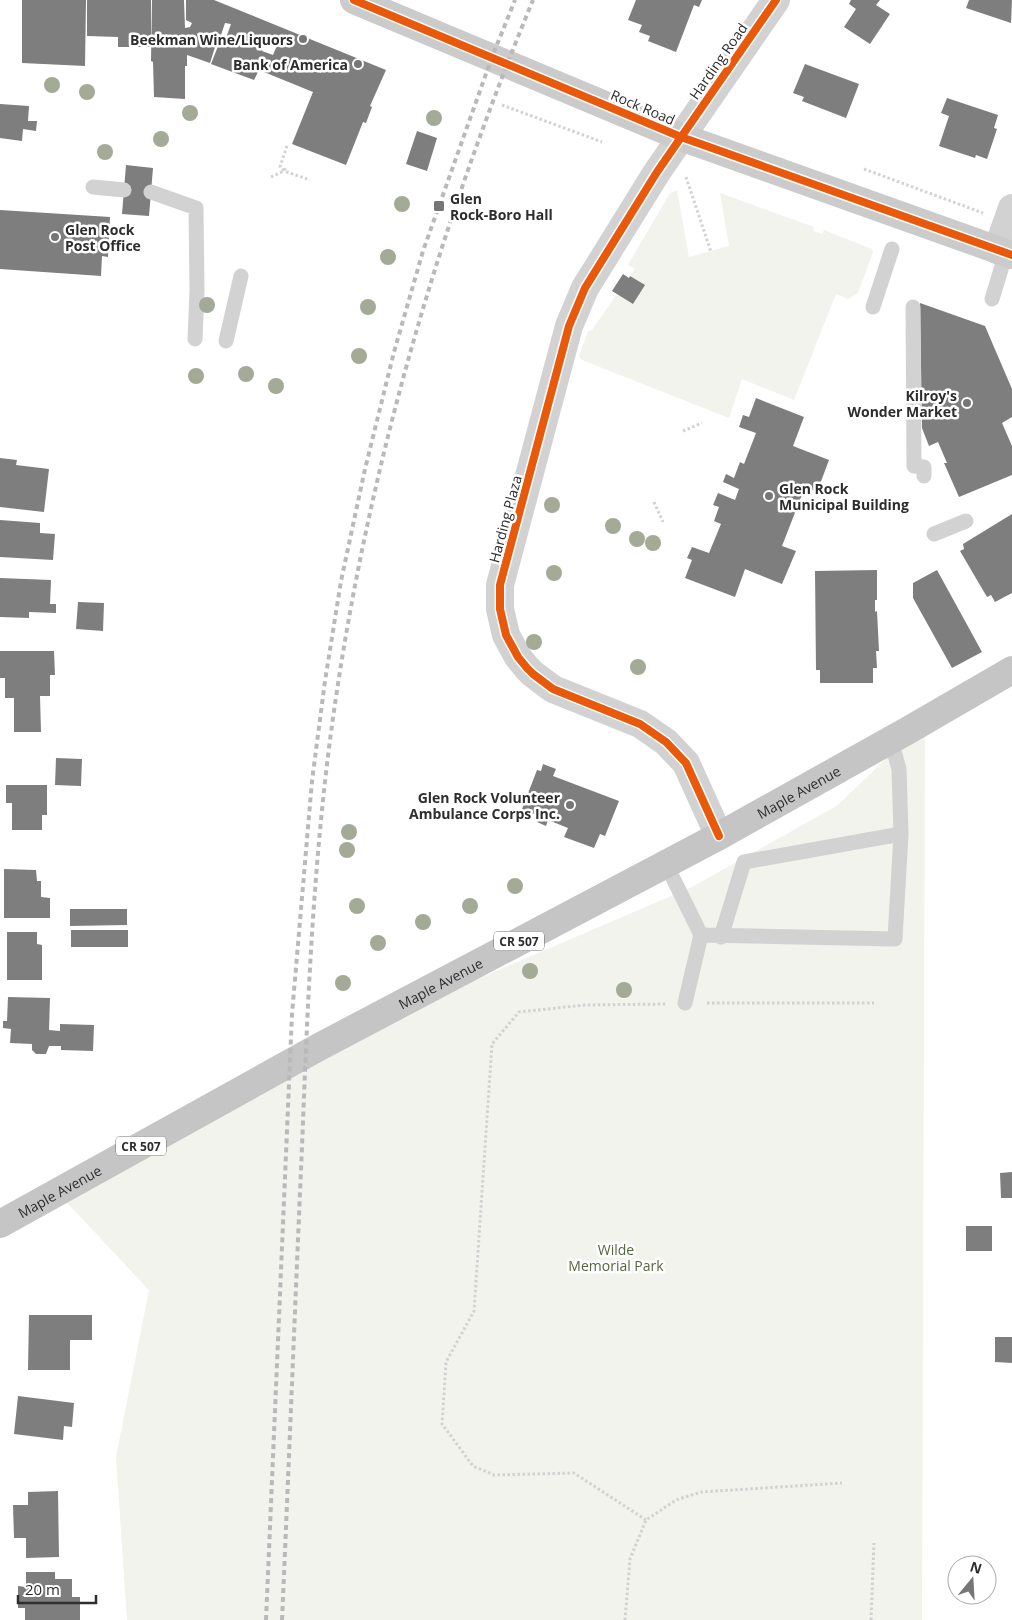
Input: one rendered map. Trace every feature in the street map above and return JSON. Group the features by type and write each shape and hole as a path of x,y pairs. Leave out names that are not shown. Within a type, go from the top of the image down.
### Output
{"main road":[{"name":"Maple Avenue","path":"0,1224 314,1049 719,836 1012,670"}],"street":[{"name":"Rock Road","path":"354,0 681,136 1005,252"},
{"name":"Harding Road","path":"681,136 776,0"},
{"name":"Harding Plaza","path":"681,136 599,263 585,288 569,326 500,584 500,609 506,635 518,657 533,674 553,689 640,724 666,742 686,763 719,836"},
{"path":"1005,252 1012,208"}],"lane":[{"path":"93,187 124,190"},
{"path":"151,192 196,208 197,295 195,339"},
{"path":"873,308 892,249"},
{"path":"992,299 1005,252"},
{"path":"226,341 241,276"},
{"path":"913,307 914,466 924,467 924,476"},
{"path":"934,534 966,520"},
{"path":"701,935 895,940 901,834 900,769 891,740"},
{"path":"721,937 744,862 901,834"},
{"path":"666,864 701,935 685,1003"}],"path":[{"path":"502,105 602,142"},
{"path":"287,146 280,167 284,171 310,180"},
{"path":"271,177 284,171 286,167"},
{"path":"864,169 984,213"},
{"path":"686,176 710,252"},
{"path":"683,431 702,423"},
{"path":"654,502 662,522"},
{"path":"646,1520 574,1473 494,1475 474,1466 442,1424 446,1362 474,1311 492,1044 519,1012 585,1005 874,1003"},
{"path":"625,1620 630,1559 646,1520 676,1500 701,1492 842,1482"},
{"path":"871,1620 874,1543"}],"green space":[{"path":"677,190 689,257 729,246 720,193 814,227 813,231 822,234 824,230 872,249 873,252 858,293 848,299 836,294 794,400 742,379 729,418 582,360 579,356 588,331 592,330 617,294 633,304 644,285 630,276 635,269 628,265 670,193"},
{"name":"Wilde Memorial Park","path":"925,721 922,1620 127,1620 116,1457 149,1290 57,1192 319,1047 692,887 838,805"}],"building":[{"path":"22,0 86,0 85,66 22,63"},
{"path":"87,0 151,0 151,47 118,47 118,37 87,36"},
{"path":"152,0 184,0 185,28 190,27 192,23 186,20 186,0 214,0 386,70 370,106 372,107 366,123 363,122 346,165 292,144 313,92 259,70 254,80 211,64 222,36 226,38 231,24 225,23 221,35 216,33 213,43 216,44 210,63 187,55 185,99 154,97 153,62 151,61","holes":["266,40 278,43 273,55 262,51","319,60 325,62 321,73 314,70"]},
{"path":"636,0 702,0 699,7 694,5 676,52 648,41 650,36 639,32 642,25 628,20"},
{"path":"851,0 880,0 876,5 890,14 870,44 844,27 856,9 849,4"},
{"path":"969,0 1012,0 1011,23 966,8"},
{"path":"805,64 859,84 846,118 802,101 804,97 793,93"},
{"path":"947,98 998,115 994,128 997,129 987,159 976,155 975,158 939,146 949,116 941,113"},
{"path":"0,104 29,106 28,121 37,121 36,131 23,129 22,141 0,138"},
{"path":"417,131 437,138 427,171 406,164"},
{"path":"126,165 153,168 149,216 122,214"},
{"name":"Glen Rock Post Office","path":"0,210 110,217 108,257 102,256 101,276 0,269"},
{"path":"623,274 645,285 633,304 612,291"},
{"name":"Kilroy's Wonder Market","path":"920,303 985,326 1012,389 1012,417 1002,423 1012,446 1012,475 959,497 944,463 947,463 938,442 929,446 922,428"},
{"name":"Glen Rock Municipal Building","path":"756,398 804,417 793,446 829,460 817,492 805,487 782,546 796,551 782,584 745,569 735,597 685,578 692,560 687,558 692,547 709,553 721,524 714,521 719,507 713,505 718,493 735,500 739,489 723,482 726,474 734,478 740,462 744,464 756,433 739,427 743,415 749,417"},
{"path":"0,458 17,460 16,465 49,469 44,512 0,507"},
{"path":"1012,514 1012,593 995,602 991,595 987,597 960,551 964,549 963,544"},
{"path":"0,520 40,523 40,533 55,534 53,560 0,557"},
{"path":"877,570 875,612 877,611 879,651 876,651 877,668 873,668 873,683 820,683 820,670 816,670 815,571"},
{"path":"937,570 982,652 952,668 913,598 913,583"},
{"path":"0,578 51,580 50,604 56,604 56,613 29,612 29,618 0,617"},
{"path":"78,602 104,603 103,631 76,629"},
{"path":"0,651 54,651 55,675 50,675 50,696 40,696 41,732 14,732 14,698 5,698 5,678 0,678"},
{"path":"56,758 82,759 81,786 55,785"},
{"name":"Glen Rock Volunteer Ambulance Corps Inc.","path":"543,764 556,769 553,776 619,801 605,836 600,834 594,848 564,837 568,828 548,820 546,826 537,822 539,816 522,809 537,770 541,771"},
{"path":"6,785 47,785 47,815 42,815 42,830 12,830 12,803 6,803"},
{"path":"4,869 36,870 37,881 41,881 41,897 50,898 50,918 4,918"},
{"path":"70,909 127,909 127,925 70,926"},
{"path":"71,930 128,930 128,947 71,947"},
{"path":"7,932 37,932 37,944 42,945 42,980 7,980"},
{"path":"8,997 50,998 49,1030 60,1031 60,1024 94,1025 93,1051 61,1050 61,1046 49,1046 46,1054 36,1054 32,1050 32,1044 10,1043 11,1029 3,1028 3,1021 7,1021"},
{"path":"1012,1172 1012,1198 1001,1198 1000,1173"},
{"path":"966,1226 992,1226 992,1251 966,1251"},
{"path":"29,1315 92,1315 92,1340 70,1340 70,1370 28,1370"},
{"path":"995,1337 1012,1337 1012,1363 995,1362"},
{"path":"18,1396 74,1403 72,1427 64,1426 63,1440 14,1434"},
{"path":"58,1491 59,1557 26,1558 26,1538 14,1538 13,1505 28,1505 28,1492"},
{"path":"26,1572 55,1572 55,1579 72,1579 72,1597 80,1597 80,1620 25,1620 25,1608 18,1608 18,1586 26,1587"}],"railway":[{"path":"266,1620 292,1014 312,781 325,681 341,581 365,469 394,352 423,251 492,57 515,0"},
{"path":"282,1620 313,915 323,799 338,684 353,596 371,509 415,336 469,167 533,0"}],"cycle path":[{"path":"354,0 681,137 1012,255"},
{"path":"719,836 686,763 666,742 640,724 553,689 527,668 518,657 506,635 500,609 500,585 569,326 585,288 657,172 776,0"}],"place":[{"name":"Beekman Wine/Liquors","path":"303,39"},
{"name":"Bank of America","path":"358,64"},
{"name":"Glen Rock-Boro Hall","path":"439,206"},
{"name":"Glen Rock Post Office","path":"55,237"},
{"name":"Kilroy's Wonder Market","path":"967,403"},
{"name":"Glen Rock Municipal Building","path":"769,496"},
{"name":"Glen Rock Volunteer Ambulance Corps Inc.","path":"570,805"}]}
